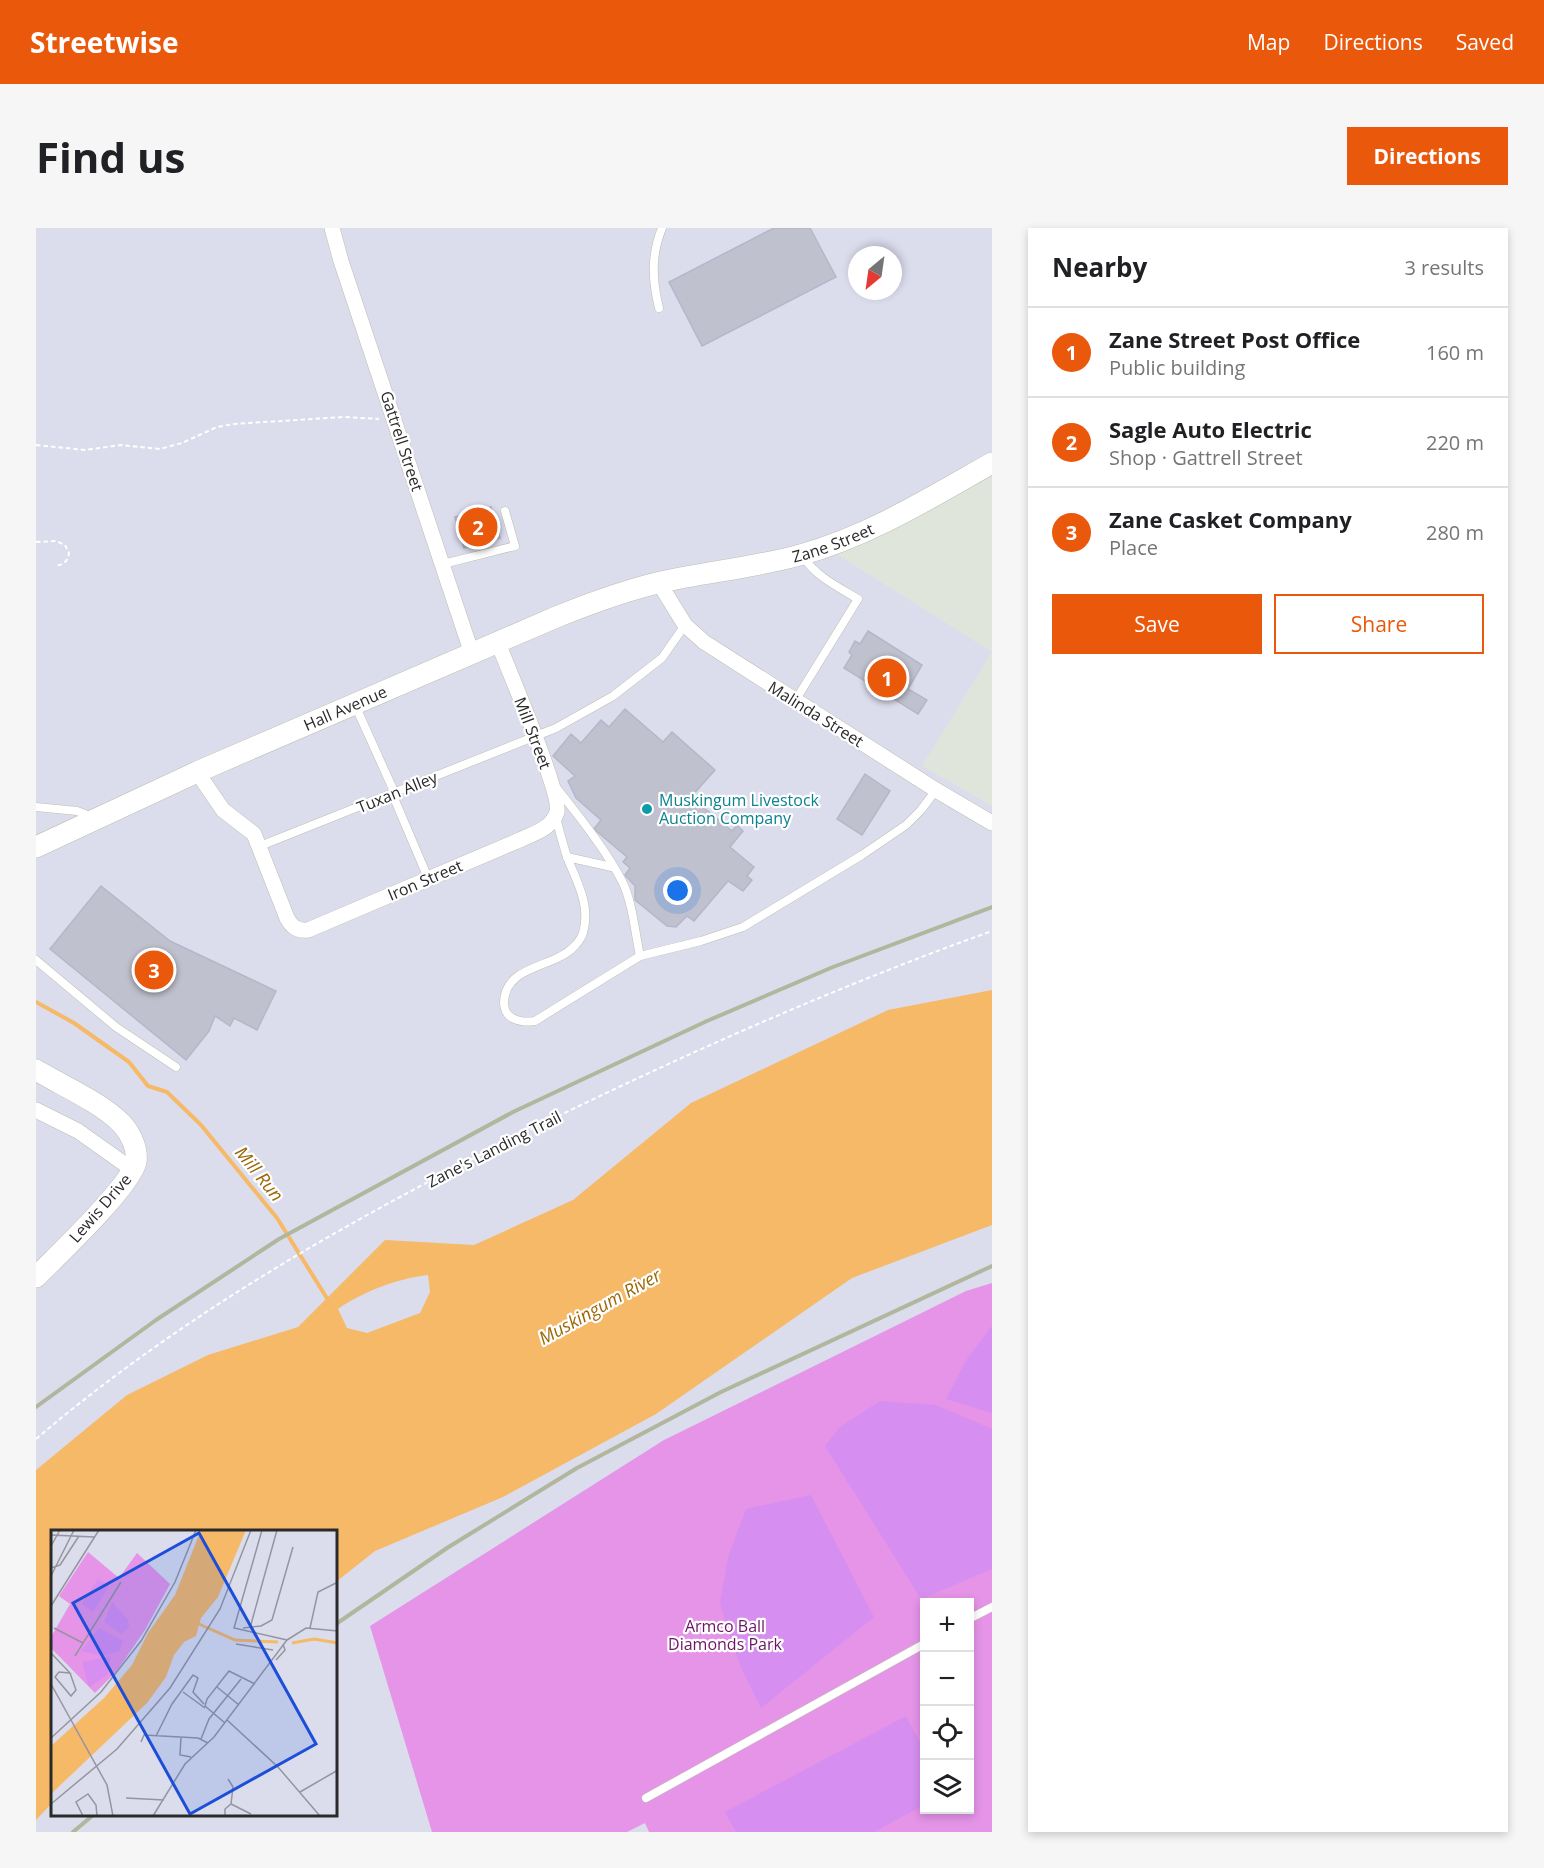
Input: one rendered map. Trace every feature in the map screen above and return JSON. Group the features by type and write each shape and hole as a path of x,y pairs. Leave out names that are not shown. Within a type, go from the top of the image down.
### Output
{"main road":[{"name":"Zane Street","path":"659,583 748,567 801,554 861,533 919,505 992,463"},
{"name":"Hall Avenue","path":"36,847 197,772 472,654 607,597 659,583"},
{"name":"Lewis Drive","path":"36,1070 107,1112 123,1125 136,1151 133,1170 107,1203 36,1277"}],"street":[{"name":"Gattrell Street","path":"333,228 341,261 472,654"},
{"name":"Malinda Street","path":"659,583 685,625 721,653 936,790 992,823"},
{"name":"Mill Street","path":"498,643 552,781 558,806 553,819"},
{"path":"197,772 223,810 248,827 260,846"},
{"name":"Iron Street","path":"260,846 286,918 297,929 308,930 529,836 544,829 553,819"},
{"path":"38,1115 88,1137 133,1170"}],"lane":[{"path":"659,308 655,291 653,260 662,228"},
{"path":"443,564 515,546 505,511"},
{"path":"795,701 858,599 820,576 801,554"},
{"name":"Tuxan Alley","path":"260,846 571,721 613,696 662,658 685,625"},
{"path":"355,704 428,878"},
{"path":"552,781 590,832 622,883 628,897 640,956"},
{"path":"553,819 586,912 582,935 577,944 562,956 527,970 512,981 506,991 504,1009 508,1016 525,1022 535,1021 640,956 701,941 743,927 862,855 906,825 936,790"},
{"path":"36,807 77,811 96,818"},
{"path":"567,857 612,867"},
{"path":"36,960 116,1027 176,1067"},
{"path":"974,1616 992,1607"},
{"path":"646,1798 920,1646"}],"path":[{"path":"36,445 86,450 121,445 160,449 182,443 210,429 233,424 344,417 396,422"},
{"path":"36,542 56,541 65,545 69,553 67,560 63,564 56,565"},
{"name":"Zane's Landing Trail","path":"36,1439 87,1397 169,1337 291,1258 485,1152 608,1092 818,999 896,967 992,932"}],"shaded area":[{"path":"992,472 992,652 832,551 943,504"},
{"path":"992,652 992,806 922,766"},
{"path":"992,1326 992,1413 946,1399 967,1359"},
{"path":"880,1401 936,1405 992,1429 992,1569 920,1598 825,1446 840,1427"},
{"path":"811,1495 874,1617 761,1708 742,1670 720,1603 728,1557 746,1509"},
{"path":"906,1716 920,1742 920,1807 874,1832 736,1832 725,1812"}],"green space":[{"name":"Armco Ball Diamonds Park","path":"992,1283 992,1832 649,1832 645,1823 627,1832 432,1832 370,1626 664,1440 966,1291"}],"water":[{"name":"Muskingum River","path":"992,990 992,1225 852,1278 656,1414 503,1497 375,1551 338,1580 338,1530 51,1530 51,1804 36,1820 36,1470 127,1395 208,1355 298,1327 385,1240 474,1245 573,1200 691,1103 888,1010","holes":["428,1275 430,1292 420,1313 367,1333 347,1328 338,1309 369,1292 393,1283"]}],"building":[{"path":"774,228 810,228 836,277 702,346 669,282"},
{"path":"491,507 500,538 464,548 455,517"},
{"path":"868,631 922,665 908,689 927,700 918,714 844,668 852,655 849,652 855,641 860,644"},
{"name":"Muskingum Livestock Auction Company","path":"625,709 663,742 672,732 715,770 691,797 732,831 737,825 743,831 730,847 754,867 747,876 752,880 743,891 728,881 694,921 687,916 676,927 667,926 635,900 635,886 625,875 630,868 623,862 627,857 594,829 601,820 576,798 568,781 575,776 553,756 571,734 581,743 601,720 609,727"},
{"path":"865,774 890,791 862,835 837,819"},
{"path":"101,886 170,941 276,991 257,1030 234,1018 230,1026 215,1016 209,1031 186,1060 50,949"}],"waterway":[{"name":"Mill Run","path":"36,1002 74,1023 129,1062 148,1086 167,1092 201,1125 277,1218 328,1300"}],"railway":[{"path":"36,1407 156,1320 279,1239 513,1112 707,1021 833,967 992,907"},
{"path":"338,1623 447,1548 577,1468 721,1392 992,1266"},
{"path":"73,1832 91,1817"}],"place":[{"name":"Sagle Auto Electric","path":"478,527"},
{"name":"Zane Street Post Office","path":"887,678"},
{"name":"Muskingum Livestock Auction Company","path":"647,809"},
{"name":"Zane Casket Company","path":"154,970"}]}
